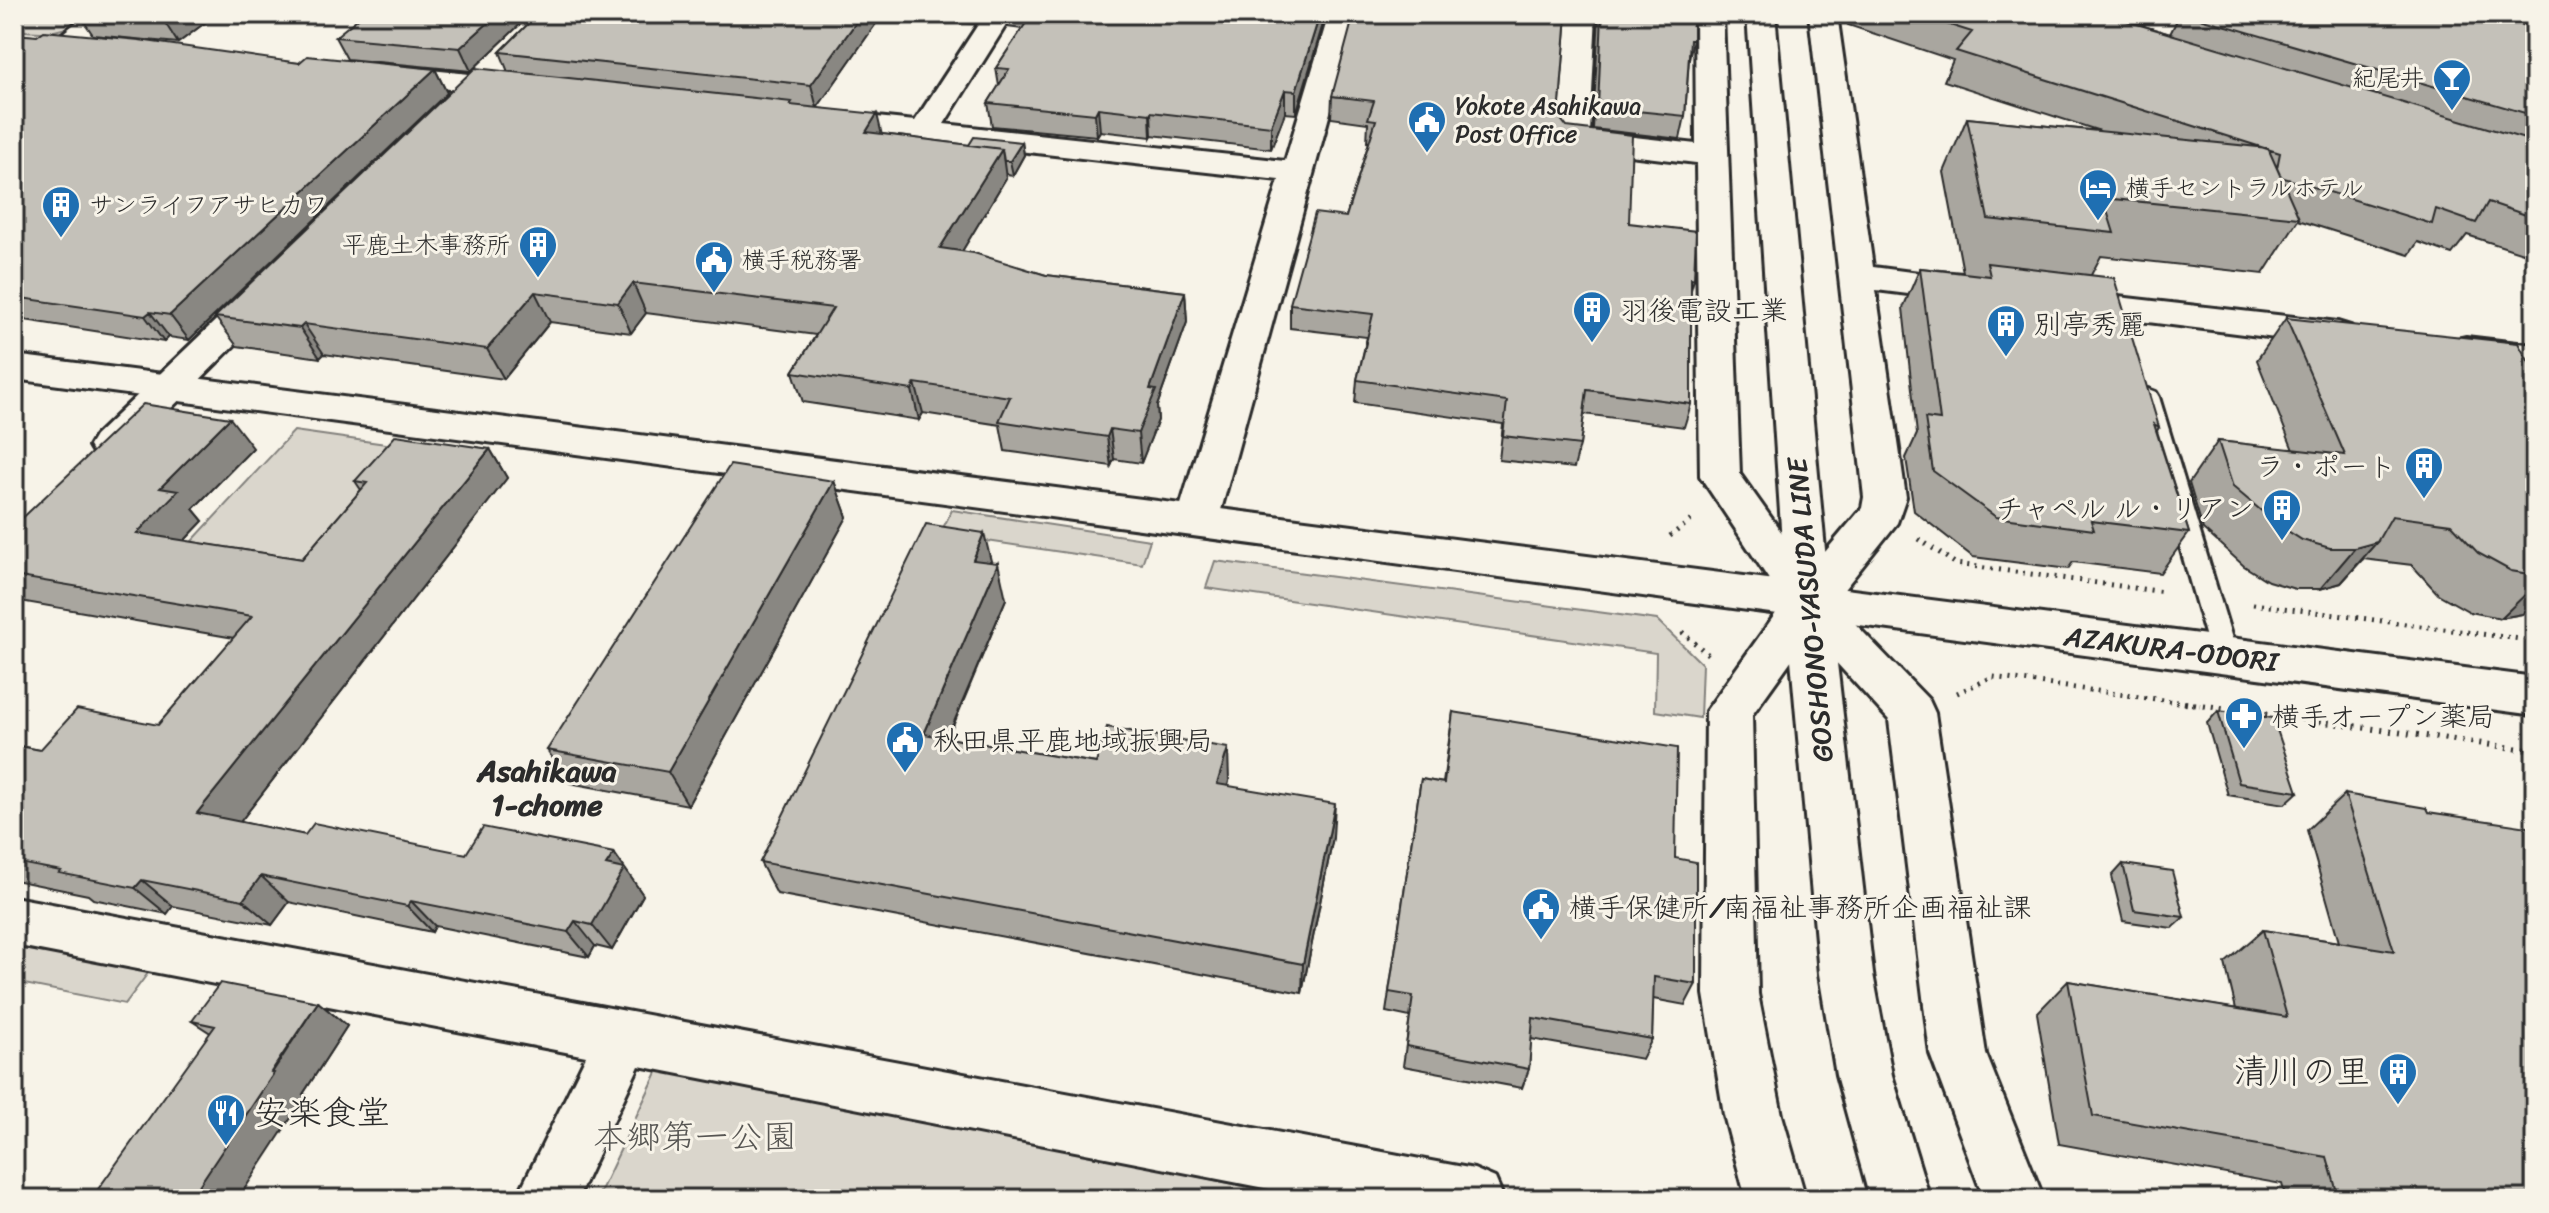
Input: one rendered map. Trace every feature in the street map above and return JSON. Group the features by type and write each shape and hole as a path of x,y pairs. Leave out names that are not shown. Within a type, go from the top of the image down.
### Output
{"street":[{"path":"106,14 52,43 110,48"},
{"path":"924,131 999,14"},
{"path":"1197,521 1343,14"},
{"path":"1582,14 1574,140 1712,155"},
{"path":"1709,14 1720,476 1808,603 1912,713 1958,1054 2014,1199"},
{"name":"GOSHONO-YASUDA LINE","path":"1761,14 1808,603 1846,974 1864,1075 1900,1199"},
{"path":"1776,1199 1753,1115 1731,994 1729,711 1808,603 1882,512 1885,497 1823,14"},
{"path":"2169,14 2129,43 2173,56"},
{"path":"445,117 510,54"},
{"path":"356,72 543,90"},
{"path":"797,118 1298,172"},
{"path":"80,473 287,272"},
{"path":"1856,276 2021,296 2127,324 2376,338"},
{"path":"2440,346 2535,357"},
{"name":"AZAKURA-ODORI","path":"14,367 2535,696"},
{"path":"14,921 1474,1199"},
{"path":"546,1199 624,1039"}],"lane":[{"path":"2140,370 2224,655"}],"path":[{"path":"1882,512 1956,564 2535,641"},
{"path":"1912,713 1993,677 2535,751"}],"green space":[{"path":"14,14 91,14 63,29 36,32 14,30"},
{"path":"294,431 400,446 296,570 181,553"},
{"path":"952,510 1150,540 1142,564 940,534"},
{"path":"1215,561 1657,620 1702,664 1700,718 1655,711 1656,653 1206,588"},
{"path":"14,939 154,965 125,1004 14,982"},
{"name":"本郷第一公園","path":"660,1066 1307,1199 597,1199"}],"building":[{"path":"119,14 168,14 162,18"},
{"path":"444,14 498,14 460,48 335,37 362,15 440,17"},
{"path":"538,14 862,14 811,85 500,52"},
{"path":"1032,14 1320,14 1296,91 1285,90 1271,126 1151,112 1098,108 1095,114 988,103 1009,69 996,68"},
{"path":"1354,14 1567,14 1559,117 1567,127 1632,135 1629,223 1696,231 1694,279 1691,278 1691,404 1587,390 1580,445 1503,436 1507,401 1357,380 1373,314 1290,304 1315,213 1346,217 1376,120 1368,119 1374,101 1332,96"},
{"path":"1602,14 1693,14 1685,116 1598,107"},
{"path":"1915,14 2103,14 2535,142 2535,218 2488,202 2476,223 2436,209 2432,224 2281,177 2277,168 2280,153 1956,51 1972,32"},
{"path":"2186,14 2481,14 2535,28 2535,116"},
{"path":"44,31 139,40 299,63 307,56 435,69 170,315 150,312 145,316 14,297 14,34 37,36"},
{"path":"475,68 877,114 866,132 1002,149 940,248 974,253 1046,275 1185,292 1150,389 1156,390 1138,433 1110,429 1107,437 999,421 1010,397 915,383 912,390 793,372 833,308 633,283 618,303 535,292 487,349 304,324 300,328 215,317"},
{"path":"1967,118 2268,148 2299,218 2103,198 2114,233 1988,219"},
{"path":"974,137 1022,142 1010,161 1004,161 1002,149 969,145"},
{"path":"1987,263 2114,278 2159,427 2154,424 2189,533 2091,521 2094,530 1996,517 1933,471 1925,418 1940,420 1920,268 1990,276"},
{"name":"ラ・ポート","path":"2286,318 2518,343 2535,373 2535,575 2511,571 2478,553 2451,524 2392,516 2377,542 2355,548 2330,548 2302,540 2277,524 2233,487 2218,441 2345,455"},
{"path":"143,404 230,418 160,488 178,491 137,533 302,559 367,483 355,481 396,435 490,449 197,813 305,835 314,823 466,854 483,827 614,853 606,865 624,869 592,925 575,921 568,932 411,901 407,906 261,876 243,900 142,880 135,888 14,862 14,745 40,750 77,709 158,725 252,616 14,576 14,526"},
{"path":"730,465 834,481 668,772 547,750"},
{"name":"秋田県平鹿地域振興局","path":"926,524 984,533 973,560 998,563 924,734 1096,763 1107,727 1228,748 1217,784 1335,804 1303,964 760,862"},
{"path":"2218,711 2273,718 2298,792 2239,783"},
{"name":"横手保健所/南福祉事務所企画福祉課","path":"1453,712 1677,748 1675,858 1696,862 1696,984 1654,977 1652,1039 1533,1018 1529,1069 1406,1046 1413,996 1389,992 1421,779 1444,783"},
{"path":"2345,794 2426,808 2428,812 2535,828 2535,1199 2339,1199 2327,1157 2093,1116 2068,981 2287,1017 2263,930 2394,951"},
{"path":"2123,864 2172,871 2184,917 2134,910"},
{"path":"220,983 318,1002 190,1199 91,1199 215,1026 192,1021"}],"place":[{"name":"紀尾井","path":"2452,112"},
{"name":"Yokote Asahikawa Post Office","path":"1427,154"},
{"name":"横手セントラルホテル","path":"2098,222"},
{"name":"サンライフアサヒカワ","path":"61,239"},
{"name":"平鹿土木事務所","path":"538,279"},
{"name":"横手税務署","path":"714,294"},
{"name":"羽後電設工業","path":"1592,344"},
{"name":"別亭秀麗","path":"2006,358"},
{"name":"ラ・ポート","path":"2424,500"},
{"name":"チャペル ル・リアン","path":"2282,542"},
{"name":"横手オープン薬局","path":"2244,750"},
{"name":"秋田県平鹿地域振興局","path":"905,774"},
{"name":"横手保健所/南福祉事務所企画福祉課","path":"1541,941"},
{"name":"清川の里","path":"2398,1106"},
{"name":"安楽食堂","path":"226,1147"}],"district":[{"name":"Asahikawa 1-chome","path":"547,788"}]}
